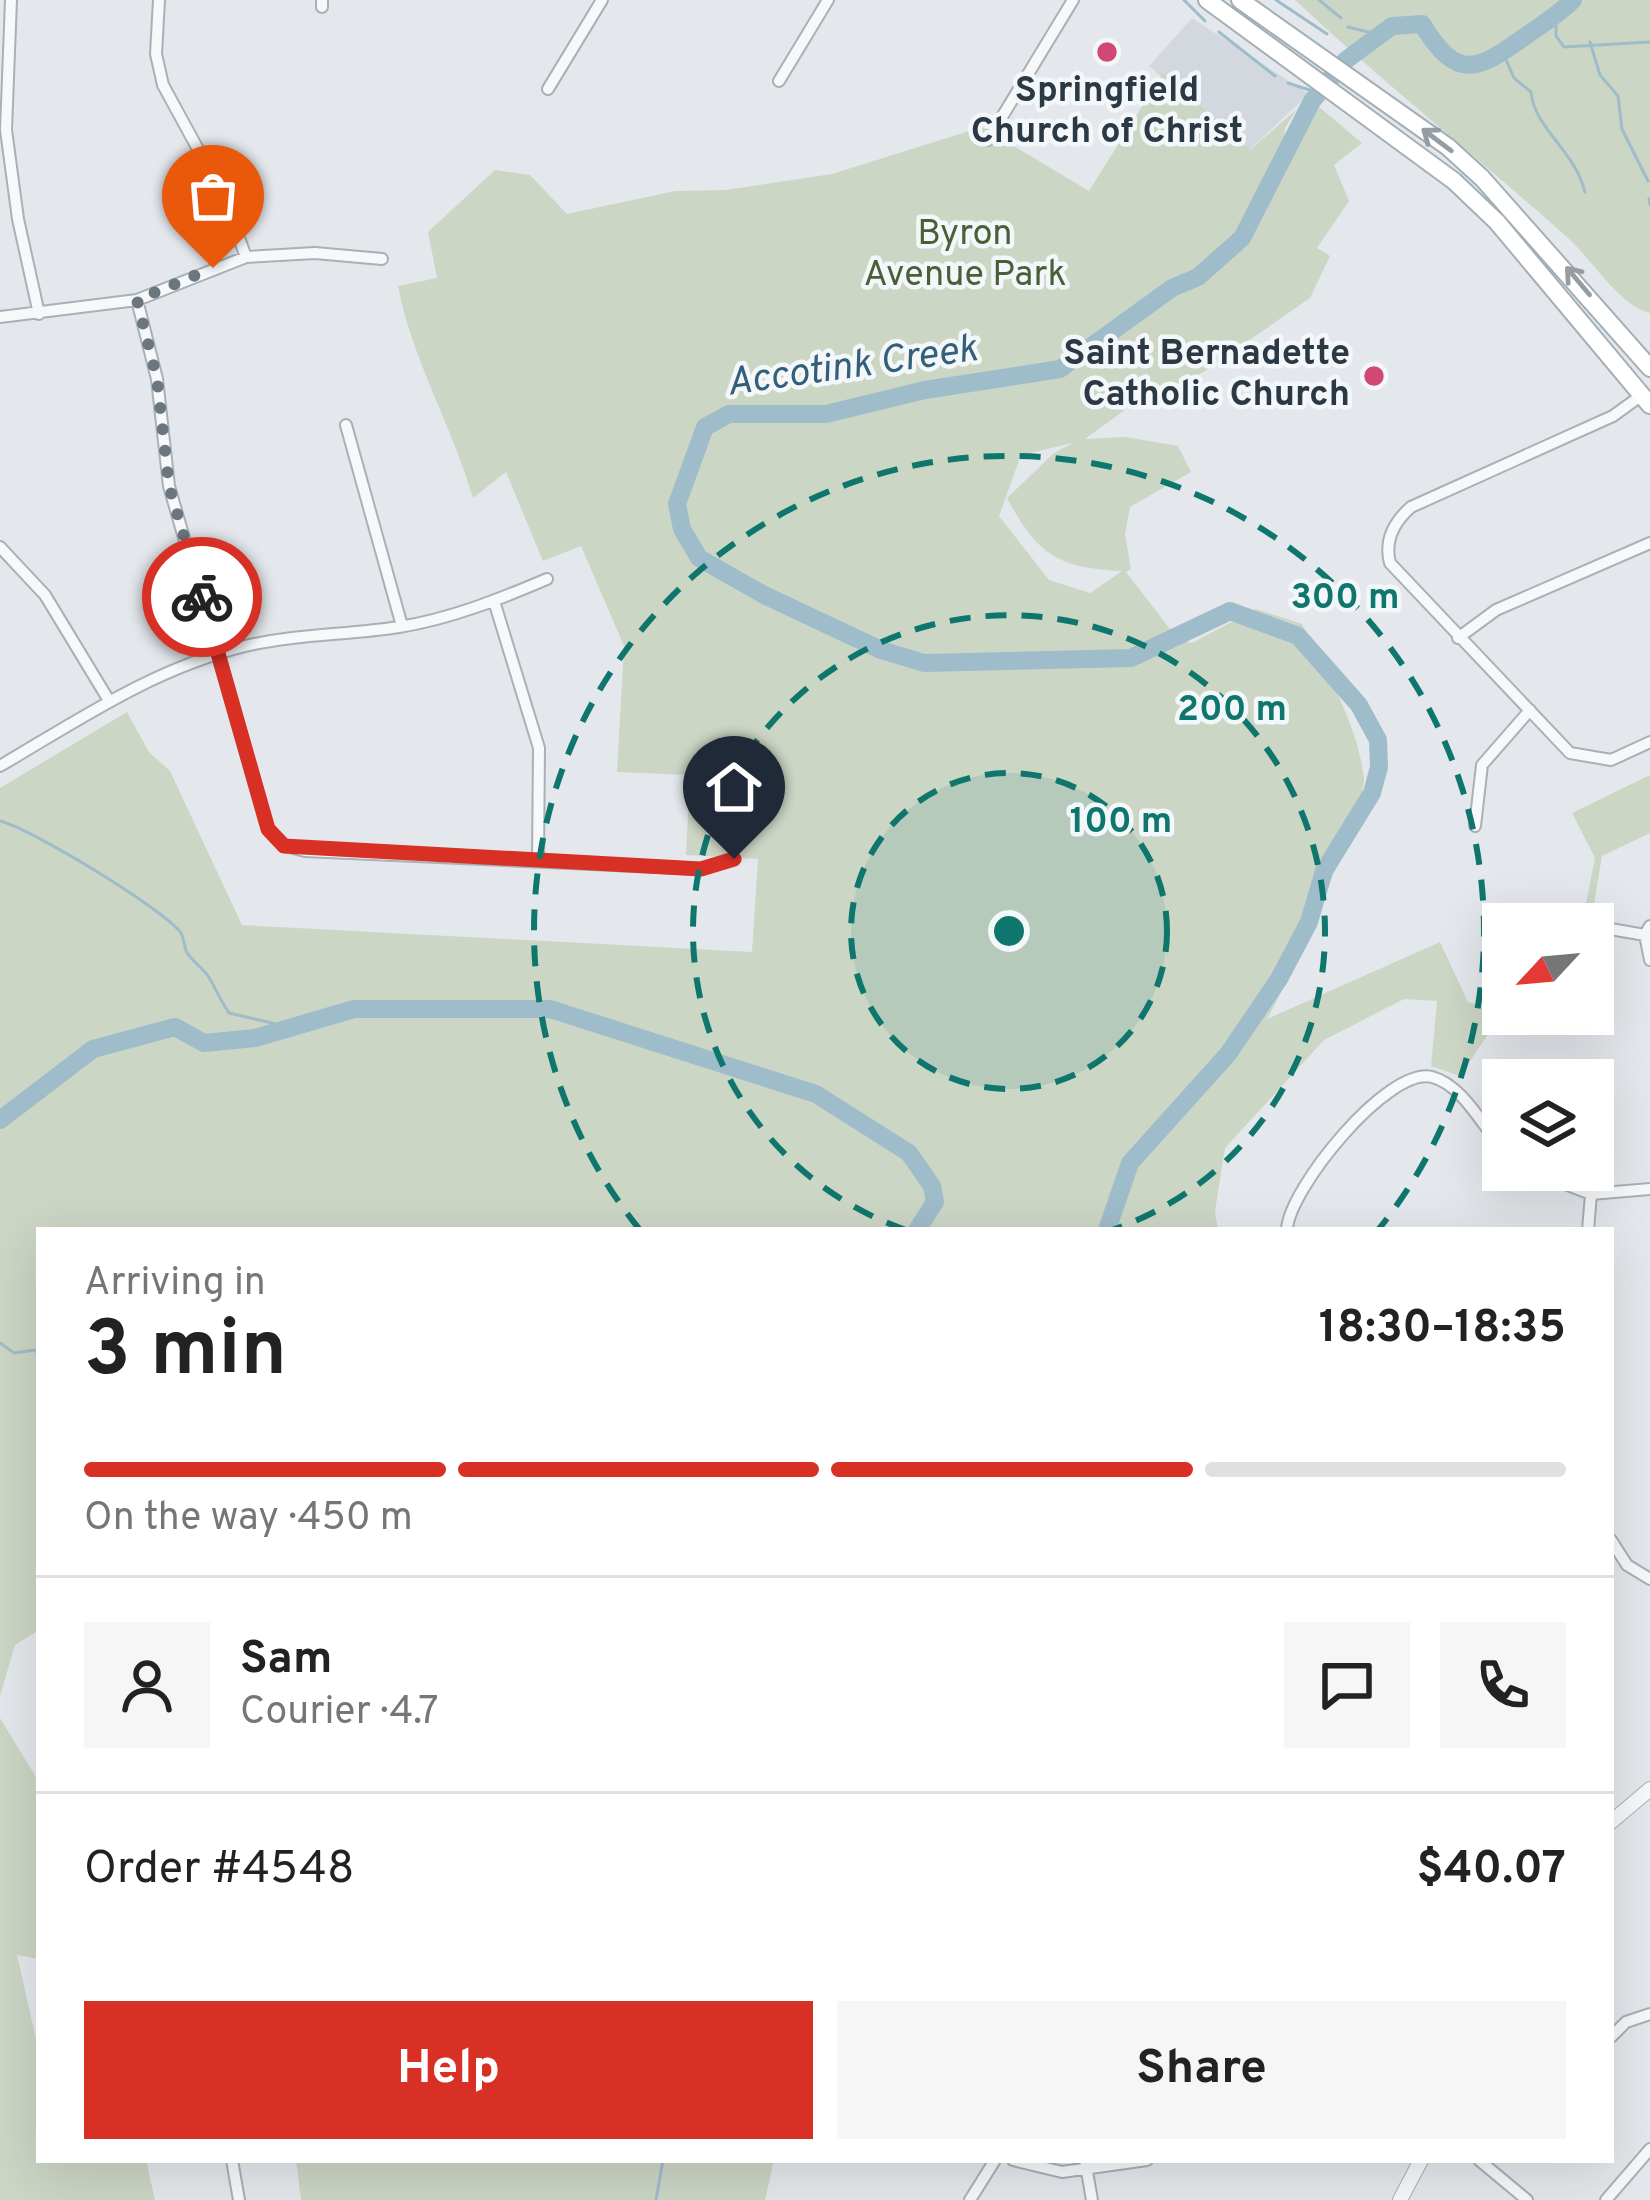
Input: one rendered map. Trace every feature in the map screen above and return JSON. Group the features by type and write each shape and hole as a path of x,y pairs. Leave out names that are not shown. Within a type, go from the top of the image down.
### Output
{"main road":[{"path":"1207,0 1425,155 1484,209 1647,396"},
{"path":"1240,0 1482,178 1650,368"}],"street":[{"path":"11,0 7,130 18,219 39,314"},
{"path":"159,0 156,54 163,85 223,195 245,257"},
{"path":"548,88 602,0"},
{"path":"779,81 828,0"},
{"path":"988,140 1073,0"},
{"path":"0,317 137,300 245,257 315,253 382,259"},
{"path":"137,300 157,379 169,486 268,829 284,846 701,869 734,859"},
{"path":"1647,396 1613,416 1411,507 1394,525 1390,563 1458,638 1581,758 1611,760 1650,742"},
{"path":"346,425 402,626"},
{"path":"1458,638 1496,610 1650,543"},
{"path":"0,548 34,579 108,700"},
{"path":"0,766 108,700 220,654 287,638 402,626 494,601 547,579"},
{"path":"494,601 539,748 538,861"},
{"path":"1475,826 1482,765 1530,710"},
{"path":"1614,928 1647,931 1650,960"},
{"path":"1287,1227 1299,1191 1385,1092 1404,1078 1425,1076 1444,1082 1482,1125"},
{"path":"1584,1191 1650,1190"},
{"path":"1588,1227 1592,1194"},
{"path":"1614,1545 1627,1565 1650,1579"},
{"path":"1614,1819 1650,1789"},
{"path":"1614,2034 1626,2023 1650,2014"},
{"path":"1606,2200 1650,2149"},
{"path":"233,2163 239,2200"},
{"path":"970,2200 993,2163"},
{"path":"1023,2163 1050,2171 1086,2165 1092,2200"},
{"path":"1400,2200 1419,2163"},
{"path":"1483,2163 1527,2200"}],"shaded area":[{"path":"1192,18 1309,94 1246,153 1149,66"}],"green space":[{"path":"1295,0 1650,0 1650,313 1628,302 1569,239"},
{"name":"Byron Avenue Park","path":"1163,73 1250,150 1297,109 1285,128 1284,151 1312,101 1362,143 1334,165 1349,201 1317,248 1330,256 1310,298 1202,373 1129,407 1085,439 1126,437 1178,446 1191,472 1130,507 1125,534 1131,569 1126,572 1177,638 1192,643 1256,609 1302,624 1355,737 1364,778 1353,823 1307,937 1267,1019 1440,942 1468,1002 1482,1006 1482,1035 1488,1035 1460,1076 1431,1066 1437,1001 1404,999 1324,1040 1225,1148 1215,1211 1218,1227 36,1227 36,1632 15,1645 0,1696 0,788 127,712 149,752 170,771 242,925 752,952 758,859 686,855 690,775 617,772 624,646 581,546 543,561 506,472 473,498 413,340 398,286 437,278 428,232 495,170 530,175 567,214 675,191 726,190 832,174 982,127 1089,191","holes":["1073,443 1054,453 1007,498 1029,533 1066,562 1122,571 1090,593 1049,580 999,516 1021,455"]},
{"path":"1650,775 1650,833 1602,856 1594,903 1586,903 1595,858 1572,813"},
{"path":"0,1718 36,1777 36,1958 17,1955 36,2039 36,2163 147,2163 155,2200 0,2200"},
{"path":"296,2163 773,2163 765,2200 301,2200"}],"waterway":[{"path":"1184,0 1205,21"},
{"path":"1276,0 1327,34"},
{"path":"1319,0 1341,18"},
{"name":"Accotink Creek","path":"1108,1227 1130,1163 1228,1054 1279,979 1309,922 1324,871 1372,793 1379,767 1378,740 1359,705 1298,636 1230,611 1131,658 924,663 881,650 764,595 699,558 682,529 677,504 705,427 729,414 826,414 925,390 1060,369 1172,288 1198,277 1242,238 1312,101 1346,60 1392,26 1422,24 1447,56 1470,65 1495,56 1573,0"},
{"path":"1556,16 1556,36 1564,47 1650,42"},
{"path":"1348,27 1380,35"},
{"path":"1219,32 1275,76"},
{"path":"1590,42 1600,75 1618,96 1622,129 1648,181"},
{"path":"1503,53 1514,78 1531,92 1539,117 1573,164 1585,192"},
{"path":"1288,83 1319,93"},
{"path":"1649,199 1650,205"},
{"path":"0,821 95,870 169,922 181,933 186,951 229,1013 293,1028"},
{"name":"Accotink Creek","path":"0,1120 93,1049 175,1027 204,1043 255,1038 354,1009 550,1009 816,1094 909,1153 932,1186 935,1202 919,1227"},
{"path":"0,1343 14,1353 36,1351"},
{"path":"656,2200 662,2163"}],"way so far":[{"path":"202,597 169,486 157,379 137,300 213,268"}],"place":[{"name":"Springfield Church of Christ","path":"1107,52"},
{"name":"Saint Bernadette Catholic Church","path":"1374,376"}],"route":[{"path":"202,597 268,829 284,846 305,851 701,869 734,859"}]}
